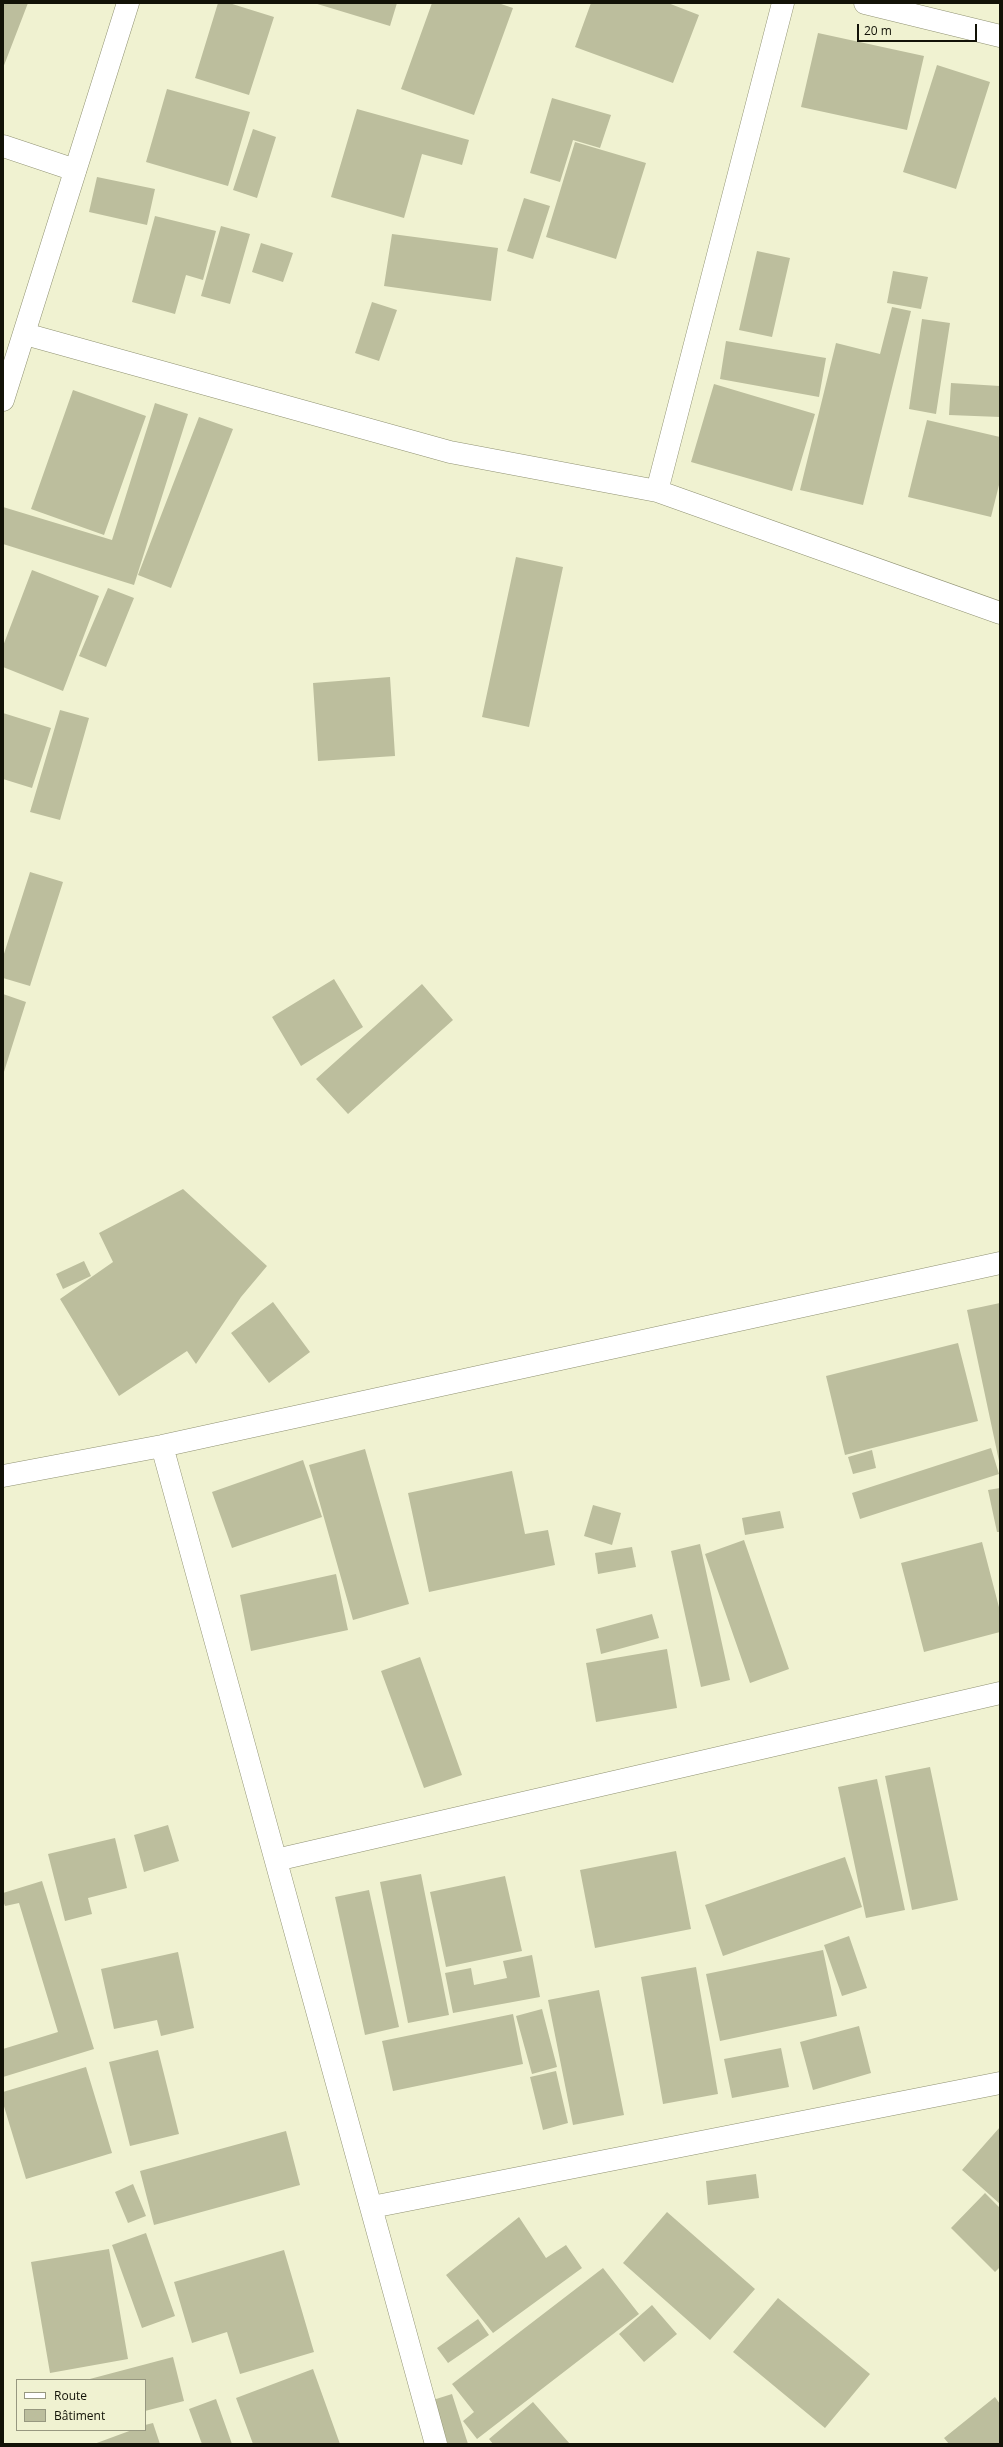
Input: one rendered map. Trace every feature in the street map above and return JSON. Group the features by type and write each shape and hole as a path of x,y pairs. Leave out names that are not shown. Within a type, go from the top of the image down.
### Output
{"street":[{"path":"3,400 128,3"},
{"path":"657,491 783,3"},
{"path":"865,3 1000,36"},
{"path":"3,146 75,170"},
{"path":"25,334 450,452 657,491 1000,613"},
{"path":"3,1476 162,1446 1000,1263"},
{"path":"162,1446 436,2444"},
{"path":"276,1860 1000,1693"},
{"path":"372,2207 1000,2083"}],"building":[{"path":"3,3 28,3 3,68"},
{"path":"218,3 229,3 274,17 249,95 195,78"},
{"path":"314,3 397,3 390,26"},
{"path":"432,3 498,3 513,8 474,115 401,89"},
{"path":"591,3 668,3 699,15 673,83 575,47"},
{"path":"818,33 924,56 907,130 801,107"},
{"path":"937,65 990,82 956,189 903,172"},
{"path":"167,89 250,112 228,186 146,162"},
{"path":"552,98 611,115 600,148 573,140 560,182 530,173"},
{"path":"357,109 469,140 462,165 422,154 404,218 331,197"},
{"path":"253,129 276,137 257,198 233,190"},
{"path":"575,142 646,163 616,259 546,237"},
{"path":"97,177 155,189 147,225 89,212"},
{"path":"524,198 550,206 533,259 507,251"},
{"path":"155,216 216,231 203,280 186,275 175,314 132,302"},
{"path":"221,226 250,234 230,304 201,296"},
{"path":"392,234 498,248 491,301 384,286"},
{"path":"261,243 293,253 283,282 252,272"},
{"path":"757,251 790,258 772,337 739,330"},
{"path":"893,271 928,277 921,309 887,303"},
{"path":"372,302 397,310 379,361 355,353"},
{"path":"892,307 911,311 863,505 800,490 836,343 880,354"},
{"path":"922,319 950,323 936,414 909,409"},
{"path":"726,341 826,358 819,397 720,379"},
{"path":"951,383 1000,386 1000,417 949,415"},
{"path":"714,384 815,414 792,491 691,462"},
{"path":"73,390 146,416 104,535 31,509"},
{"path":"155,403 188,414 134,585 3,544 3,507 112,540"},
{"path":"199,417 233,429 171,588 138,575"},
{"path":"927,420 1000,437 1000,481 991,517 908,497"},
{"path":"516,557 563,567 529,727 482,717"},
{"path":"32,570 99,596 63,691 3,667 3,646"},
{"path":"108,588 134,598 106,667 79,656"},
{"path":"390,677 395,756 318,761 313,683"},
{"path":"60,710 89,718 60,820 30,812"},
{"path":"3,713 51,728 32,788 3,779"},
{"path":"30,872 63,882 30,986 3,978 3,957"},
{"path":"334,979 363,1027 301,1066 272,1017"},
{"path":"422,984 453,1020 348,1114 316,1079"},
{"path":"3,994 26,1002 3,1075"},
{"path":"183,1189 267,1266 241,1297 196,1364 187,1351 119,1396 60,1299 113,1262 99,1233"},
{"path":"84,1261 91,1276 63,1289 56,1274"},
{"path":"273,1302 310,1352 269,1383 231,1333"},
{"path":"1000,1303 1000,1461 999,1461 967,1310"},
{"path":"958,1343 978,1421 845,1455 826,1376"},
{"path":"991,1448 999,1474 860,1519 852,1493"},
{"path":"365,1449 409,1604 353,1620 309,1465"},
{"path":"872,1450 876,1468 853,1474 848,1457"},
{"path":"303,1460 322,1517 232,1548 212,1492"},
{"path":"512,1471 525,1534 548,1530 555,1565 429,1592 408,1493"},
{"path":"1000,1488 1000,1532 997,1532 988,1490"},
{"path":"593,1505 621,1513 612,1545 584,1536"},
{"path":"780,1511 784,1528 745,1535 742,1518"},
{"path":"744,1540 789,1669 750,1683 705,1554"},
{"path":"982,1542 1000,1611 1000,1632 924,1652 901,1563"},
{"path":"700,1544 730,1680 701,1687 671,1551"},
{"path":"632,1547 636,1567 598,1574 595,1553"},
{"path":"336,1574 348,1630 251,1651 240,1595"},
{"path":"652,1614 659,1638 601,1654 596,1629"},
{"path":"667,1649 677,1708 596,1722 586,1663"},
{"path":"420,1657 462,1775 424,1788 381,1671"},
{"path":"930,1767 958,1900 912,1910 885,1776"},
{"path":"877,1779 905,1910 866,1918 838,1787"},
{"path":"168,1825 179,1861 144,1872 134,1835"},
{"path":"115,1838 127,1888 88,1898 92,1914 65,1921 48,1854"},
{"path":"676,1851 691,1929 595,1948 580,1870"},
{"path":"845,1857 862,1907 723,1956 705,1905"},
{"path":"421,1874 449,2015 408,2023 380,1882"},
{"path":"505,1876 522,1951 446,1967 430,1892"},
{"path":"42,1881 94,2049 3,2077 3,2049 58,2032 19,1903 5,1906 3,1901 3,1893"},
{"path":"369,1890 399,2027 365,2035 335,1897"},
{"path":"849,1936 867,1988 842,1996 824,1945"},
{"path":"823,1950 837,2016 720,2041 706,1974"},
{"path":"178,1952 194,2028 161,2036 157,2020 114,2029 101,1969"},
{"path":"532,1955 540,1997 453,2013 445,1973 471,1968 474,1985 507,1978 503,1961"},
{"path":"696,1967 718,2094 663,2104 641,1977"},
{"path":"599,1990 624,2115 573,2125 548,2000"},
{"path":"542,2009 557,2067 532,2074 516,2016"},
{"path":"513,2014 523,2064 393,2091 382,2041"},
{"path":"859,2026 871,2073 813,2090 800,2042"},
{"path":"781,2048 789,2087 732,2098 724,2059"},
{"path":"158,2050 179,2134 130,2146 109,2062"},
{"path":"86,2067 112,2153 26,2179 3,2103 3,2092"},
{"path":"556,2071 568,2123 543,2130 530,2077"},
{"path":"1000,2127 1000,2204 962,2170"},
{"path":"286,2131 300,2185 154,2225 140,2171"},
{"path":"756,2174 759,2198 708,2205 706,2181"},
{"path":"133,2184 146,2216 128,2223 115,2192"},
{"path":"985,2193 1000,2208 1000,2267 995,2272 951,2228"},
{"path":"667,2212 755,2289 710,2340 623,2263"},
{"path":"519,2217 546,2258 566,2245 582,2268 493,2333 446,2275"},
{"path":"146,2233 175,2316 142,2328 112,2245"},
{"path":"109,2249 128,2359 50,2373 31,2262"},
{"path":"284,2250 314,2352 240,2374 227,2332 192,2343 174,2282"},
{"path":"603,2268 639,2314 477,2439 463,2421 474,2412 452,2384"},
{"path":"778,2298 870,2374 825,2428 733,2352"},
{"path":"652,2305 677,2334 644,2362 619,2334"},
{"path":"478,2319 489,2335 448,2363 437,2348"},
{"path":"173,2357 184,2401 146,2411 146,2379 90,2379"},
{"path":"313,2369 340,2444 253,2444 236,2398"},
{"path":"452,2394 468,2444 448,2444 433,2400"},
{"path":"995,2397 1000,2404 1000,2444 949,2444 944,2438"},
{"path":"216,2399 232,2444 202,2444 189,2409"},
{"path":"533,2402 570,2444 493,2444 489,2439"},
{"path":"153,2423 160,2444 94,2444 129,2431 146,2431 146,2425"}]}
